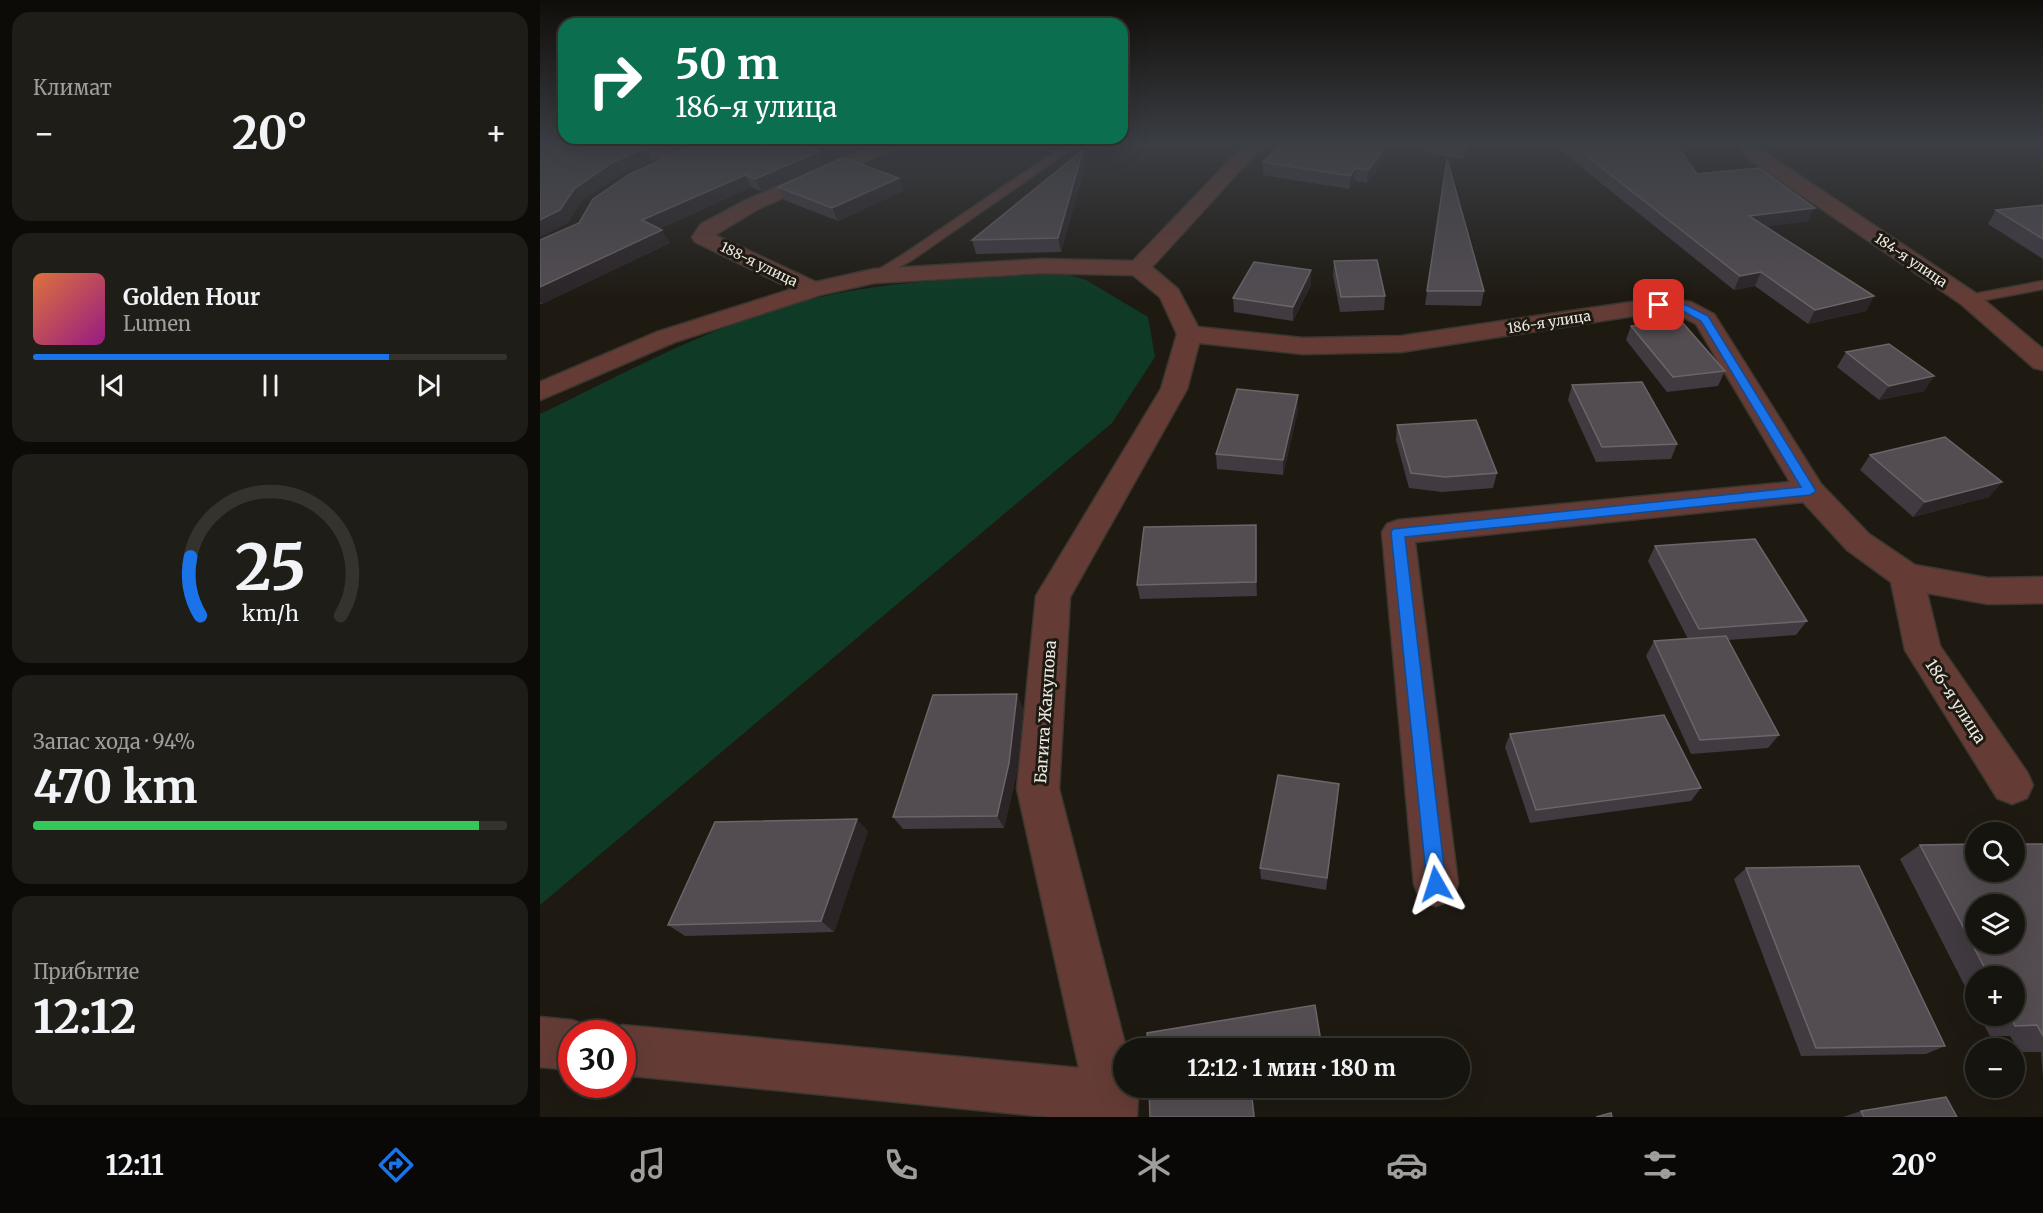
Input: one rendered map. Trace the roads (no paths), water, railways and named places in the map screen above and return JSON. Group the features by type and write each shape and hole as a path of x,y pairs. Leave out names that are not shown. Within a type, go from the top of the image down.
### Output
{"street":[{"name":"188-я улица","path":"773,195 708,228 703,237 813,290"},
{"path":"1138,268 1207,195"},
{"name":"184-я улица","path":"1815,195 1969,299 2043,362"},
{"path":"540,392 666,337 813,290 874,276 1042,266 1138,268 1170,294 1189,334"},
{"name":"186-я улица","path":"1189,334 1303,346 1401,344 1659,305 1683,307 1705,319 1810,491 1858,542 1906,576 1988,591 2043,590"},
{"name":"Багита Жакупова","path":"1111,1107 1038,789 1053,596 1174,389 1189,334"},
{"path":"1436,884 1398,532 1810,491"},
{"name":"186-я улица","path":"1906,576 1923,650 2012,785"},
{"path":"540,1042 558,1044"},
{"path":"636,1052 1111,1107"}],"lane":[{"path":"874,276 908,257 999,195"},
{"path":"1969,299 2043,285"}]}
